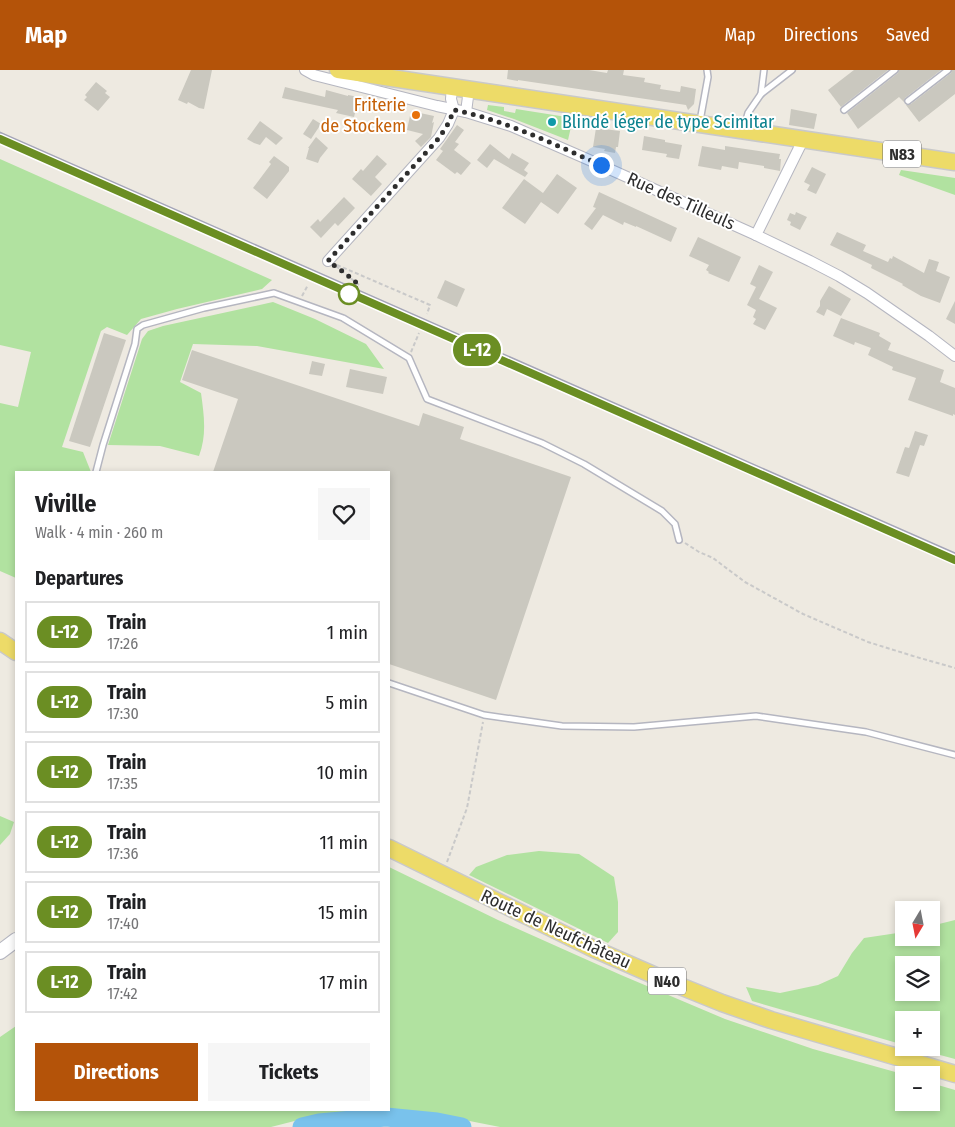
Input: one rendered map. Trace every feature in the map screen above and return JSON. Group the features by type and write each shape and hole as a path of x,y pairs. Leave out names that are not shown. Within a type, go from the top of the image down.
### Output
{"main road":[{"name":"N83","path":"338,70 955,162"},
{"path":"0,641 15,651"},
{"name":"Route de Neufchâteau","path":"390,848 594,949 722,1003 822,1036 955,1074"}],"street":[{"name":"Rue des Tilleuls","path":"305,70 314,75 466,112 511,126 587,159 810,261 867,292 955,356"},
{"path":"328,261 439,138 454,110 452,87"},
{"path":"466,112 469,90"},
{"name":"Rue des Tilleuls","path":"756,235 803,140"},
{"path":"0,952 15,941"}],"lane":[{"path":"699,124 708,76 707,70"},
{"path":"761,94 764,70"},
{"path":"743,130 748,113 761,94 792,70"},
{"path":"844,110 895,70"},
{"path":"908,101 948,70"},
{"path":"96,471 135,344 137,329 143,325 204,308 274,293 343,318 409,358 427,399 542,443 584,464 662,511 675,524 678,540"},
{"path":"390,684 484,715 562,726 634,727 756,716 866,732 955,754"}],"path":[{"path":"328,261 359,285"},
{"path":"328,261 430,305 427,314"},
{"path":"299,302 308,285"},
{"path":"409,358 419,334"},
{"path":"678,540 713,558 745,582 803,614 868,642 955,668"},
{"path":"442,874 467,808 484,715"}],"green space":[{"path":"488,105 504,107 504,111 515,113 516,109 573,118 568,140 487,110"},
{"path":"0,159 272,280 262,289 141,319 127,335 107,327 101,331 62,447 83,452 91,471 15,471 15,578 0,571 0,403 18,407 31,352 0,345"},
{"path":"901,170 955,178 955,195 899,175"},
{"path":"273,302 315,319 366,344 384,369 257,346 193,344 180,382 201,393 204,433 199,456 160,446 108,445 142,339 148,331"},
{"path":"0,816 14,822 10,834 0,845"},
{"path":"539,851 579,854 614,877 618,902 618,932 608,943 469,875 476,867 507,855"},
{"path":"390,867 498,920 725,1019 813,1049 895,1072 895,1111 940,1111 940,1086 955,1090 955,1127 500,1127 439,1115 390,1109"},
{"path":"955,920 955,1059 940,1055 940,1011 895,1011 895,1042 752,1001 746,987 780,993 818,985 838,976 864,938 895,933 895,946 940,946 940,924"},
{"path":"15,1027 15,1111 362,1111 318,1115 271,1127 0,1127 0,1037"}],"building":[{"path":"191,70 212,70 204,109 178,100"},
{"path":"508,70 589,70 607,73 608,70 624,70 623,75 645,78 644,82 661,85 660,89 680,92 681,86 696,89 694,104 688,110 686,105 507,79"},
{"path":"854,70 888,70 841,107 828,90"},
{"path":"899,70 941,70 905,98 904,102 899,97 858,129 847,113 898,73"},
{"path":"952,70 955,70 955,94 919,122 906,105 911,104 951,73"},
{"path":"96,82 107,91 105,93 110,97 98,111 84,100 87,97 85,95"},
{"path":"285,87 325,97 326,90 359,97 354,117 336,113 338,110 282,98"},
{"path":"791,109 817,114 814,129 789,125"},
{"path":"411,111 434,116 431,137 421,147 415,141 423,134 407,130"},
{"path":"313,119 321,124 311,139 303,134"},
{"path":"260,121 283,138 276,145 266,137 260,145 247,139"},
{"path":"457,125 464,130 455,142 459,144 454,150 471,163 461,175 457,172 455,174 436,160 443,151 440,149"},
{"path":"596,128 620,131 618,147 616,147 615,153 593,147"},
{"path":"644,136 682,145 679,159 666,157 667,154 642,150"},
{"path":"316,137 328,148 318,163 306,159 308,148"},
{"path":"490,144 509,159 512,153 529,163 524,170 528,173 525,177 494,159 487,168 477,160"},
{"path":"702,146 725,150 725,146 780,154 780,171 739,162 738,169 722,166 721,170 698,166"},
{"path":"377,155 387,164 375,177 382,184 371,196 352,179 361,169 363,171"},
{"path":"274,156 289,167 289,171 267,199 253,188 271,164 269,162"},
{"path":"812,167 826,174 816,194 807,190 810,185 804,182"},
{"path":"557,174 577,188 558,214 541,202 525,224 502,208 524,179 543,193"},
{"path":"599,192 677,228 671,242 636,226 624,222 623,225 603,215 592,230 584,224 596,208 593,207"},
{"path":"344,197 355,208 338,226 335,223 321,238 310,227 318,219 320,222"},
{"path":"796,212 807,217 800,230 790,225 791,222 787,220 790,213 795,215"},
{"path":"837,232 866,245 863,251 888,262 893,256 924,273 929,259 939,262 936,271 950,277 940,303 921,296 903,284 871,268 872,265 830,245"},
{"path":"698,237 741,257 729,282 708,273 706,270 709,265 689,256"},
{"path":"759,265 773,272 759,299 777,308 765,330 753,324 756,319 753,317 756,310 747,305 756,287 750,284"},
{"path":"445,280 465,289 457,307 437,298"},
{"path":"829,286 851,299 841,316 827,309 824,316 816,312"},
{"path":"955,301 955,324 946,319"},
{"path":"841,318 880,333 879,336 891,343 888,350 944,370 940,382 955,388 955,415 953,414 953,416 908,400 916,378 892,370 893,367 868,355 871,348 855,342 854,345 833,336"},
{"path":"104,333 126,340 90,447 69,441"},
{"path":"192,350 419,426 423,413 464,427 460,439 571,477 496,700 390,664 390,471 213,471 238,399 182,380"},
{"path":"312,361 325,364 322,376 309,374"},
{"path":"350,369 387,377 383,394 346,387"},
{"path":"915,431 928,435 924,446 920,445 909,477 896,473 905,447 909,448"}],"waterway":[{"path":"302,1127 319,1123 386,1117 437,1122 462,1127"}],"railway":[{"path":"0,133 955,554"}],"train":[{"name":"L-12","path":"0,139 955,560"}],"place":[{"name":"Friterie de Stockem","path":"416,115"},
{"name":"Blindé léger de type Scimitar","path":"552,122"}],"route":[{"path":"349,294 359,285 328,261 439,138 454,110 511,126 601,165"}]}
